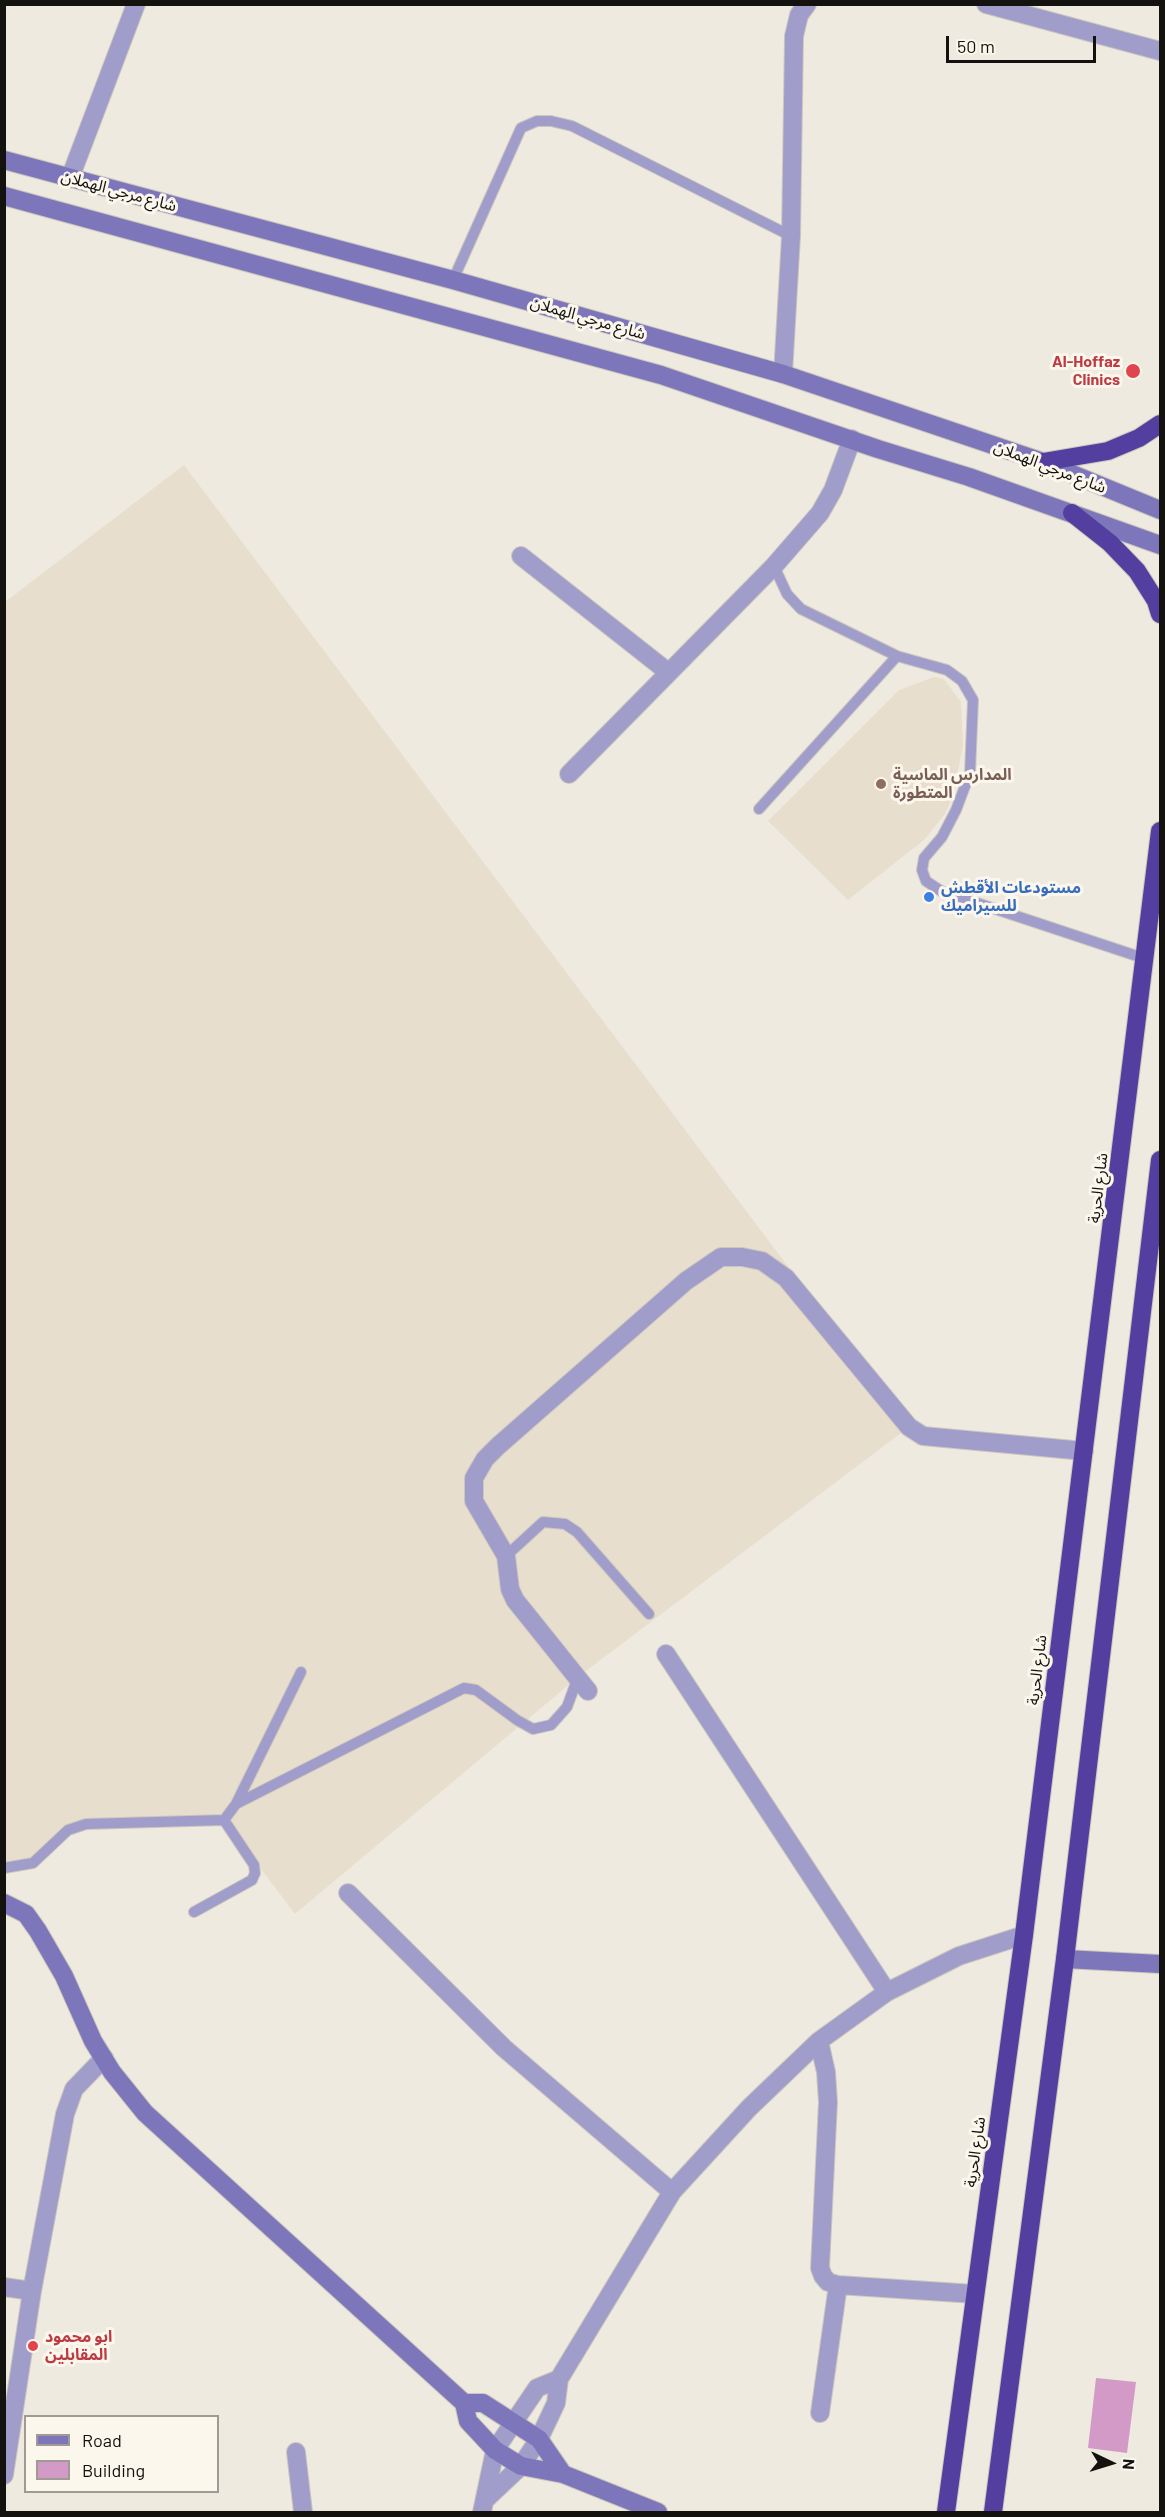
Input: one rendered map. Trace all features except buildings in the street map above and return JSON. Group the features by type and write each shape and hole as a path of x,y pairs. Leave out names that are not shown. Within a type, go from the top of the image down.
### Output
{"highway":[{"path":"1043,462 1108,451 1139,438 1161,424"},
{"path":"1072,513 1110,543 1137,571 1156,601 1161,614"},
{"name":"شارع الحرية","path":"946,2512 1024,1935 1161,831"},
{"path":"993,2512 1065,1959 1161,1160"}],"main road":[{"name":"شارع مرجي الهملان","path":"4,160 453,280 783,374 1043,462 1161,510"},
{"path":"4,196 661,375 1161,545"},
{"path":"4,1902 26,1914 49,1948 104,2058 145,2113 464,2403 468,2421 495,2450 521,2466 563,2474 658,2512"},
{"path":"1065,1959 1161,1964"},
{"path":"464,2403 483,2403 538,2439 563,2474"}],"street":[{"path":"70,178 136,4"},
{"path":"783,374 791,236 794,36 800,15 807,4"},
{"path":"986,4 1161,51"},
{"path":"568,774 774,566 820,513 833,490 852,439"},
{"path":"521,556 668,672"},
{"path":"583,1684 515,1600 510,1590 506,1557 474,1501 474,1478 485,1459 653,1309 686,1281 721,1257 742,1257 762,1261 786,1278 909,1427 923,1436 1084,1450"},
{"path":"666,1654 887,1992"},
{"path":"348,1893 504,2048 672,2192"},
{"path":"484,2506 521,2466 538,2439 556,2403 559,2379 672,2192 749,2108 819,2041 887,1992 959,1956 1024,1935"},
{"path":"819,2041 826,2072 828,2102 820,2268 823,2276 828,2282 838,2285 975,2295"},
{"path":"4,2475 32,2292 68,2102 74,2089 104,2058"},
{"path":"820,2413 838,2285"},
{"path":"4,2287 32,2292"},
{"path":"484,2506 495,2450 512,2421 537,2388 559,2379"},
{"path":"296,2452 303,2512"}],"lane":[{"path":"453,280 521,128 537,122 551,121 572,126 791,236"},
{"path":"774,566 787,594 801,609 897,656 946,670 962,681 974,700 970,773 942,837 924,858 922,870 926,881 941,891 1146,959"},
{"path":"759,809 897,656"},
{"path":"506,1557 543,1522 566,1524 577,1532 649,1614"},
{"path":"224,1820 236,1804 301,1672"},
{"path":"236,1804 464,1688 476,1690 533,1729 551,1725 583,1684"},
{"path":"4,1868 33,1863 68,1830 86,1824 224,1820"},
{"path":"194,1912 252,1880 255,1873 254,1865 224,1820"}],"shaded area":[{"path":"184,465 909,1427 578,1677 295,1914 224,1820 86,1824 68,1831 33,1863 5,1871 5,602"},
{"name":"المدارس الماسية المتطورة","path":"934,677 944,679 961,702 963,745 953,796 945,814 924,840 848,900 768,821 899,690"}],"place":[{"name":"Al-Hoffaz Clinics","path":"1133,371"},
{"name":"المدارس الماسية المتطورة","path":"881,784"},
{"name":"مستودعات الأقطش للسيراميك","path":"929,897"},
{"name":"ابو محمود المقابلين","path":"33,2346"}]}
